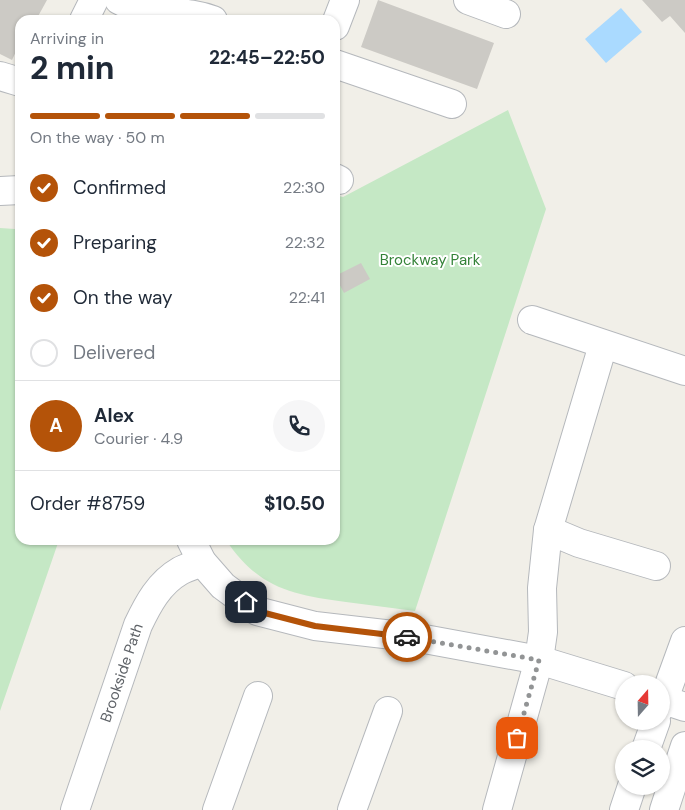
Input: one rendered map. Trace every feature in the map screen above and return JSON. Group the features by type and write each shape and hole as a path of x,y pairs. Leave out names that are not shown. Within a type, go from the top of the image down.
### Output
{"street":[{"path":"86,15 94,0"},
{"path":"119,0 138,8 153,11 197,15"},
{"path":"339,15 345,0"},
{"path":"468,0 506,14"},
{"path":"340,66 452,104"},
{"path":"0,76 15,80"},
{"path":"0,191 15,190"},
{"path":"532,320 685,371"},
{"path":"497,810 539,660 544,632 542,588 548,530 603,345"},
{"path":"548,530 579,543 656,566"},
{"path":"197,551 223,586 257,611 315,626 419,638 539,660 615,683"},
{"name":"Brookside Path","path":"75,810 138,626 148,603 164,583 181,570 197,551"},
{"path":"670,693 685,641"},
{"path":"217,810 258,696"},
{"path":"352,810 388,712"},
{"path":"664,810 685,746"},
{"path":"624,810 629,795"}],"green space":[{"name":"Brockway Park","path":"508,110 546,209 415,611 327,599 293,592 264,579 251,569 230,545 340,545 340,196 343,197"},
{"path":"0,228 15,229 15,545 57,545 0,711"}],"water":[{"path":"621,8 642,32 606,63 585,39"}],"building":[{"path":"0,0 47,0 39,15 15,15 15,54 12,60 0,54"},
{"path":"378,0 494,43 477,89 361,47"},
{"path":"642,0 685,0 685,33 670,16 662,22"},
{"path":"361,263 370,279 344,293 340,285 340,274"}],"way so far":[{"path":"407,637 539,660 517,738"}],"route":[{"path":"246,602 257,611 315,626 407,637"}]}
